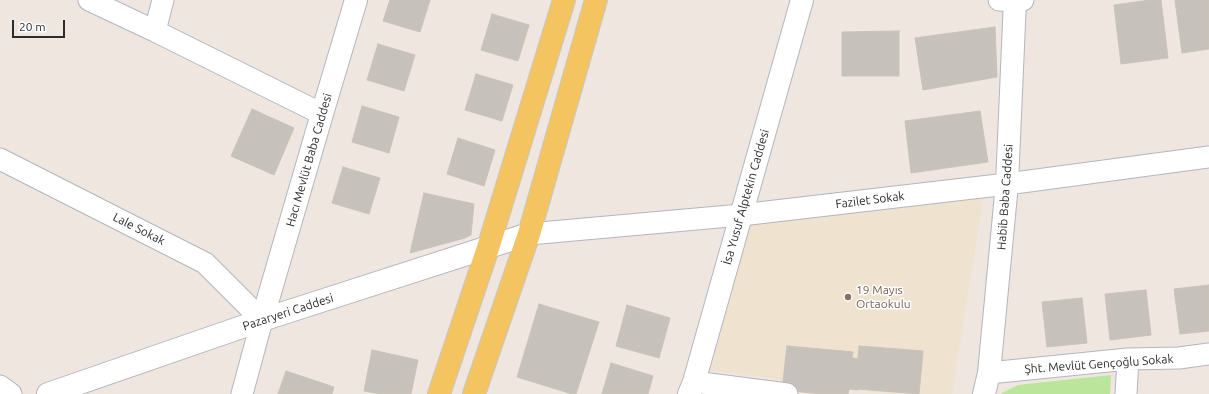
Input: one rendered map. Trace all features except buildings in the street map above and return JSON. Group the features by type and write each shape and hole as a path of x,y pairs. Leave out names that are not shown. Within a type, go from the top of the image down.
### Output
{"main road":[{"path":"439,394 488,248 564,0"},
{"path":"474,394 529,234 596,0"}],"street":[{"path":"91,0 322,114"},
{"path":"155,31 163,0"},
{"name":"Hacı Mevlüt Baba Caddesi","path":"262,320 356,0"},
{"name":"İsa Yusuf Alptekin Caddesi","path":"691,388 802,0"},
{"name":"Habib Baba Caddesi","path":"984,394 988,373 1007,184 1013,0"},
{"name":"Fazilet Sokak","path":"529,234 741,215 1007,184 1209,156"},
{"name":"Lale Sokak","path":"0,159 205,263 262,320"},
{"name":"Pazaryeri Caddesi","path":"48,394 262,320 529,234"},
{"path":"242,394 262,320"},
{"name":"Şht. Mevlüt Gençoğlu Sokak","path":"988,373 1128,359 1179,358 1209,354"},
{"path":"1126,394 1128,359"},
{"path":"0,386 11,394"},
{"path":"691,388 787,394"}],"shaded area":[{"name":"19 Mayıs Ortaokulu","path":"984,193 952,394 889,394 709,370 748,224"}],"green space":[{"path":"1111,375 1110,394 1001,394 1018,385"}],"place":[{"name":"19 Mayıs Ortaokulu","path":"848,297"}]}
